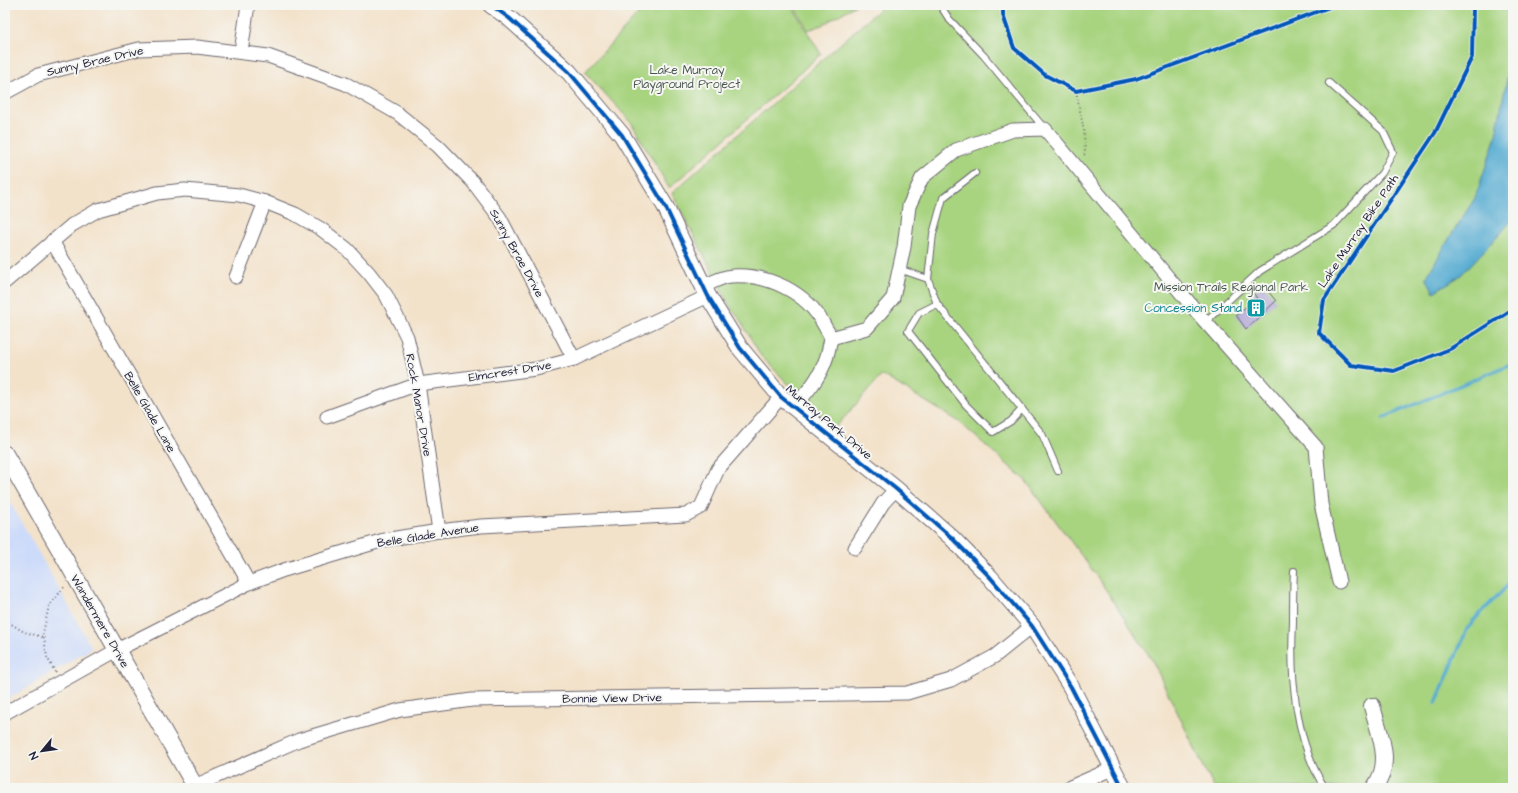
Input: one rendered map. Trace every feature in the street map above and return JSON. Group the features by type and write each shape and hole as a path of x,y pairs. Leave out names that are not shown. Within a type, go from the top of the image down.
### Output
{"street":[{"path":"241,52 248,5"},
{"name":"Murray Park Drive","path":"491,5 509,18 570,72 622,135 665,206 706,291 740,348 781,397 896,489 951,537 990,577 1032,626 1071,687 1123,788"},
{"name":"Sunny Brae Drive","path":"5,93 38,75 139,49 197,47 268,56 346,84 397,113 438,146 473,182 500,218 574,359"},
{"path":"794,407 814,384 822,372 831,338 867,328 893,298 904,247 909,206 922,178 956,150 1013,130 1045,129 1205,322 1316,447 1321,504 1339,582"},
{"name":"Rock Manor Drive","path":"5,282 72,225 98,210 157,193 185,190 239,195 265,202 295,214 321,229 347,249 369,273 386,295 407,337 418,384 439,531"},
{"path":"236,276 265,202"},
{"name":"Belle Glade Lane","path":"52,241 249,584"},
{"name":"Elmcrest Drive","path":"327,417 418,384 536,369 574,359 706,291 730,276 744,276 762,279 782,285 811,306 818,314 831,338"},
{"name":"Belle Glade Avenue","path":"5,713 117,650 249,584 284,570 384,540 481,526 686,515 701,507 718,469 781,397"},
{"name":"Wandermere Drive","path":"5,454 193,787"},
{"path":"855,548 883,503 896,489"},
{"name":"Bonnie View Drive","path":"193,787 299,740 400,710 465,701 907,693 951,680 995,656 1032,626"},
{"path":"1372,706 1385,757 1383,773 1374,788"},
{"path":"1068,788 1114,768"}],"lane":[{"path":"940,5 949,19 984,56 1045,129"},
{"path":"1205,322 1260,271 1334,225 1382,173 1393,152 1383,130 1329,83"},
{"path":"975,173 943,198 933,234 928,279 936,304 1042,434 1058,470"},
{"path":"899,269 928,279"},
{"path":"936,304 919,313 908,331 966,405 993,432 1011,421 1022,409"},
{"path":"1294,571 1292,638 1294,693 1307,753 1325,788"}],"path":[{"path":"1070,88 1076,91 1083,89"},
{"path":"1074,164 1084,154 1084,131 1076,91"},
{"path":"55,673 48,657 43,637 49,606 65,586"},
{"path":"5,620 24,632 43,637"}],"shaded area":[{"path":"5,493 92,648 5,701"}],"green space":[{"name":"Lake Murray Playground Project","path":"631,5 791,5 821,54 669,188 631,122 585,72 639,13"},
{"path":"793,5 856,5 822,25 808,30"},
{"name":"Mission Trails Regional Park","path":"884,5 1513,5 1513,788 1214,788 1152,660 1098,578 1026,481 958,421 882,375 834,429 814,407 808,404 761,356 739,318 732,310 672,193"}],"water":[{"path":"1513,67 1513,219 1460,276 1434,292 1426,278 1475,198 1495,139 1508,73"}],"building":[{"name":"Concession Stand","path":"1263,285 1276,301 1246,329 1236,315 1257,298 1253,293"}],"waterway":[{"path":"1383,418 1513,363"},
{"path":"1436,703 1467,629 1513,580"}],"cycle path":[{"path":"491,5 509,18 569,72 622,135 665,206 708,296 740,348 781,397 896,489 951,537 990,577 1032,626 1071,687 1123,788"},
{"path":"1003,5 1003,15 1014,48 1045,75 1076,91 1136,79 1335,5"},
{"name":"Lake Murray Bike Path","path":"1473,5 1472,57 1435,133 1324,300 1319,333 1351,365 1394,371 1450,349 1513,309"}],"place":[{"name":"Concession Stand","path":"1256,308"}]}
